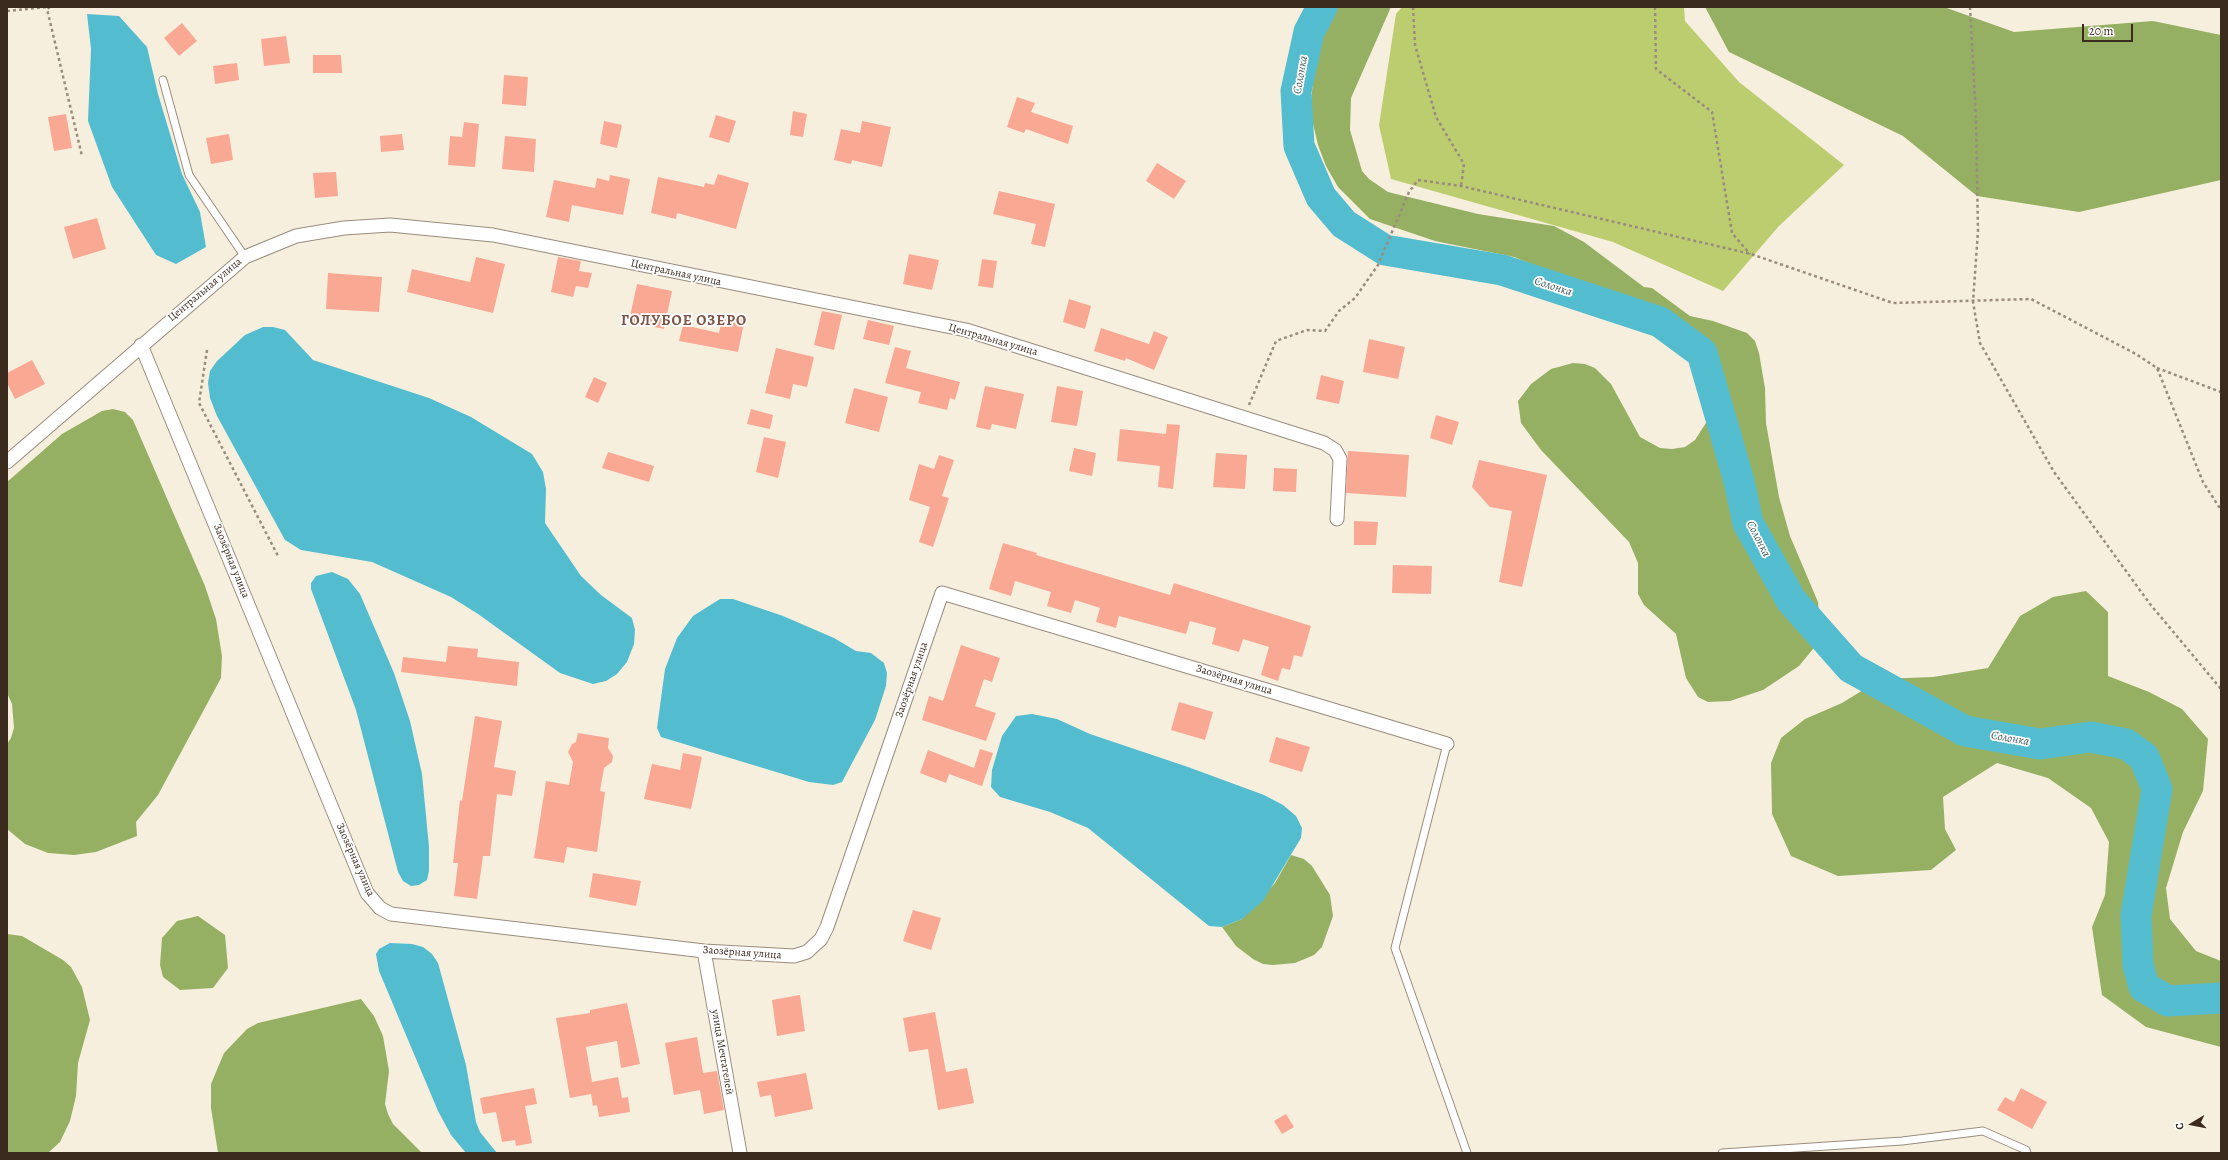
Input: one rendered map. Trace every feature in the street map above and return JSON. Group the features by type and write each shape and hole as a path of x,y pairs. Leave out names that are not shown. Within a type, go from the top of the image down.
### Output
{"street":[{"name":"Центральная улица","path":"7,462 245,257 296,236 344,228 390,225 493,235 966,330 1324,443 1335,450 1340,459 1337,519"},
{"name":"Заозёрная улица","path":"141,345 364,886 373,901 391,914 512,927 704,951 794,956 807,952 821,939 942,594 1447,744"},
{"name":"улица Мечтателей","path":"704,951 740,1153"}],"lane":[{"path":"163,80 189,175 245,257"},
{"path":"1447,744 1395,948 1467,1153"},
{"path":"1722,1153 1902,1141 1983,1131 2026,1150 2027,1153"}],"path":[{"path":"1413,7 1415,45 1436,117 1464,164 1461,186"},
{"path":"1655,7 1656,68 1712,112 1732,233 1751,254"},
{"path":"1970,7 1976,119 1978,231 1973,302 1980,343 2054,472 2150,604 2221,689"},
{"path":"7,11 48,8 82,156"},
{"path":"1244,419 1276,341 1307,330 1325,331 1340,311 1355,298 1378,266 1392,236 1409,192 1418,180 1461,186 1751,254 1893,303 1973,302 2031,299 2136,354 2157,368 2221,392"},
{"path":"207,350 199,403 278,556"},
{"path":"2157,368 2202,482 2221,510"}],"green space":[{"path":"1335,7 1391,7 1351,98 1350,130 1362,171 1369,179 1388,192 1478,214 1554,226 1584,242 1644,287 1652,288 1690,316 1713,321 1747,333 1755,341 1759,353 1765,388 1766,423 1779,497 1790,536 1818,602 1820,627 1813,649 1799,666 1763,690 1730,701 1708,702 1698,697 1686,678 1676,634 1644,605 1638,594 1638,563 1629,542 1541,450 1521,423 1518,401 1531,384 1551,369 1573,363 1585,364 1595,368 1611,384 1640,437 1660,448 1672,449 1685,447 1695,440 1720,401 1716,378 1710,369 1677,336 1588,287 1514,257 1435,241 1370,219 1338,187 1326,166 1318,145 1310,111 1316,54"},
{"path":"1402,7 1684,7 1685,21 1739,82 1844,165 1779,226 1723,291 1613,242 1391,179 1379,125 1396,14"},
{"path":"1705,7 1944,7 2014,32 2153,21 2221,35 2221,180 2079,212 1977,196 1903,136 1729,52"},
{"path":"113,409 125,412 133,420 205,586 216,619 222,656 221,678 158,795 136,822 137,836 96,852 74,855 48,853 25,844 7,829 7,744 11,738 14,728 12,704 7,693 7,482 62,434 102,411"},
{"path":"2086,591 2108,612 2108,676 2149,692 2182,709 2208,739 2203,791 2183,832 2166,888 2170,919 2196,951 2221,961 2221,1047 2146,1027 2102,995 2092,927 2105,895 2109,842 2091,808 2048,778 1997,763 1943,797 1945,829 1956,850 1931,870 1838,876 1791,856 1772,814 1771,763 1781,738 1805,719 1842,703 1881,679 1933,677 1988,668 2020,616 2053,597"},
{"path":"1291,855 1304,859 1312,866 1330,895 1333,916 1322,947 1314,955 1295,963 1273,965 1263,964 1253,959 1236,946 1222,927 1242,919 1275,883"},
{"path":"198,916 225,935 228,968 213,988 180,990 163,977 160,965 162,938 177,921"},
{"path":"7,934 22,936 63,960 71,967 82,987 90,1020 78,1063 76,1096 70,1121 60,1142 48,1153 7,1153"},
{"path":"361,999 374,1016 383,1036 389,1071 385,1104 388,1114 393,1124 422,1153 218,1153 211,1108 211,1084 224,1053 247,1029 258,1023"}],"water":[{"path":"87,14 119,16 147,47 158,94 182,174 200,212 206,247 176,264 156,255 112,187 88,121 91,49"},
{"path":"263,327 273,327 285,330 313,360 429,398 471,417 532,454 543,472 546,489 545,523 581,576 601,595 632,618 635,630 634,644 627,662 617,674 606,681 593,684 560,673 478,614 451,597 372,562 301,550 285,540 217,416 210,398 208,383 210,371 217,361 245,335"},
{"path":"332,572 348,579 360,594 394,673 410,721 422,774 429,847 429,871 427,880 419,885 411,886 403,881 398,872 356,710 311,589 311,583 316,576"},
{"path":"720,599 733,599 783,616 834,638 856,651 871,653 884,663 887,673 886,686 875,720 842,782 833,785 809,782 661,737 657,728 665,669 677,638 693,616"},
{"path":"1032,714 1057,719 1090,734 1188,767 1264,795 1283,805 1296,816 1302,828 1301,838 1263,901 1242,919 1222,927 1209,926 1088,828 1050,812 1000,797 991,787 992,770 1002,736 1016,716"},
{"path":"390,943 412,944 423,947 432,954 438,963 466,1065 476,1122 480,1132 497,1153 466,1153 451,1135 438,1111 379,971 376,954 379,949"}],"building":[{"path":"182,23 197,41 179,56 164,38"},
{"path":"286,36 290,63 264,66 261,39"},
{"path":"313,55 341,55 342,73 313,73"},
{"path":"237,63 239,80 215,84 213,66"},
{"path":"504,75 528,77 526,106 502,104"},
{"path":"1017,97 1035,103 1031,112 1073,126 1068,144 1026,129 1024,133 1007,127"},
{"path":"793,111 807,114 803,137 790,135"},
{"path":"66,114 72,148 54,151 48,117"},
{"path":"716,115 736,121 729,143 709,137"},
{"path":"604,121 622,125 617,148 600,144"},
{"path":"862,121 891,127 882,167 852,160 851,164 834,160 841,129 860,133"},
{"path":"464,122 479,124 475,167 448,165 450,136 462,137"},
{"path":"229,134 233,160 211,164 206,138"},
{"path":"402,134 404,150 381,152 380,136"},
{"path":"505,136 536,139 534,172 502,169"},
{"path":"1157,163 1186,181 1174,199 1146,181"},
{"path":"336,172 338,196 315,198 313,173"},
{"path":"718,174 749,183 736,229 677,213 676,219 651,213 658,177 704,187 705,183 714,185"},
{"path":"610,175 630,179 623,215 572,205 569,222 546,217 554,180 595,188 597,178 609,181"},
{"path":"999,191 1055,204 1045,247 1031,244 1036,224 993,214"},
{"path":"97,218 106,249 73,259 64,227"},
{"path":"909,254 939,260 932,290 903,284"},
{"path":"476,257 505,264 493,313 407,292 412,269 470,282"},
{"path":"558,257 581,261 579,271 592,273 588,288 576,286 573,297 551,292"},
{"path":"982,259 997,261 993,288 978,286"},
{"path":"328,273 382,277 379,312 326,309"},
{"path":"637,284 672,291 664,329 629,321"},
{"path":"1069,299 1091,306 1085,329 1063,322"},
{"path":"822,311 842,315 834,350 814,345"},
{"path":"723,313 745,318 738,352 679,341 683,325 719,333"},
{"path":"868,320 894,326 889,345 863,339"},
{"path":"1101,328 1149,344 1154,331 1168,337 1154,370 1126,358 1125,361 1094,351"},
{"path":"1369,339 1405,347 1398,379 1363,372"},
{"path":"895,347 911,351 906,368 960,382 955,400 950,398 947,410 918,403 921,392 885,383"},
{"path":"776,348 814,357 807,387 793,384 790,399 765,393"},
{"path":"32,360 45,384 15,399 7,383 7,373"},
{"path":"1321,375 1344,381 1339,404 1316,399"},
{"path":"594,377 607,383 598,403 585,397"},
{"path":"985,386 1024,394 1016,429 992,424 990,430 976,427"},
{"path":"1057,386 1083,391 1077,426 1051,422"},
{"path":"854,388 888,397 879,432 845,423"},
{"path":"751,409 773,415 770,429 747,424"},
{"path":"1436,415 1459,422 1452,445 1430,438"},
{"path":"1167,424 1180,425 1173,489 1158,487 1160,466 1117,461 1120,429 1166,434"},
{"path":"764,437 786,442 778,478 756,472"},
{"path":"1074,448 1096,453 1092,476 1069,471"},
{"path":"1348,451 1409,455 1406,497 1346,493"},
{"path":"608,452 654,466 649,482 602,468"},
{"path":"1216,453 1247,455 1245,489 1213,487"},
{"path":"939,455 954,460 942,496 949,498 933,547 919,542 930,507 909,500 919,464 934,469"},
{"path":"1479,460 1547,475 1522,587 1499,582 1512,511 1490,507 1472,487"},
{"path":"1274,468 1297,469 1296,492 1273,491"},
{"path":"1354,521 1378,522 1376,545 1354,545"},
{"path":"1003,543 1037,553 1036,555 1170,595 1174,583 1311,626 1302,657 1294,655 1290,670 1282,668 1278,681 1261,675 1269,647 1243,639 1239,652 1212,644 1216,628 1190,621 1186,634 1119,616 1116,628 1096,622 1100,608 1075,600 1071,613 1047,606 1051,592 1015,581 1011,596 989,589"},
{"path":"1393,565 1432,566 1431,594 1392,593"},
{"path":"961,645 1000,658 992,682 984,679 975,706 996,713 986,741 922,720 929,696 943,701"},
{"path":"448,646 478,649 477,657 519,662 517,686 401,672 403,657 446,662"},
{"path":"1179,702 1213,712 1205,740 1171,730"},
{"path":"475,716 502,721 494,767 516,771 512,796 497,794 490,856 483,856 477,899 454,896 458,863 453,863 460,800 462,801"},
{"path":"578,733 609,738 608,748 613,756 612,762 604,768 600,791 605,792 597,852 567,847 564,863 534,858 546,781 569,785 573,762 568,752 572,744 576,742"},
{"path":"1276,737 1310,747 1302,772 1269,762"},
{"path":"980,749 993,753 982,786 949,774 946,783 920,773 928,750 974,768"},
{"path":"683,753 702,757 691,809 644,799 652,764 680,770"},
{"path":"593,873 641,881 636,906 589,897"},
{"path":"913,910 941,918 931,950 903,941"},
{"path":"800,995 805,1031 777,1036 772,1000"},
{"path":"627,1003 640,1064 621,1068 617,1041 586,1047 592,1082 618,1077 622,1098 628,1097 630,1112 599,1117 597,1105 593,1106 591,1094 570,1098 556,1018 590,1013 590,1010"},
{"path":"935,1012 946,1072 967,1068 974,1103 938,1110 928,1049 909,1052 903,1018"},
{"path":"697,1037 703,1073 717,1071 724,1110 704,1114 700,1090 674,1095 665,1043"},
{"path":"806,1073 813,1109 775,1117 771,1095 760,1097 757,1082"},
{"path":"534,1088 537,1104 525,1106 532,1143 516,1146 515,1140 502,1142 496,1112 483,1114 480,1098"},
{"path":"2021,1088 2047,1102 2032,1129 1997,1110 2005,1097 2014,1102"},
{"path":"1286,1114 1294,1127 1282,1134 1274,1121"}],"waterway":[{"name":"Солонка","path":"1322,7 1309,32 1296,91 1299,146 1321,197 1344,224 1385,250 1502,270 1660,322 1702,353 1739,481 1748,523 1791,600 1851,668 1965,731 2040,744 2091,737 2126,744 2144,757 2157,789 2136,915 2138,965 2144,987 2168,1001 2221,998"}],"district":[{"name":"ГОЛУБОЕ ОЗЕРО","path":"684,321"}]}
